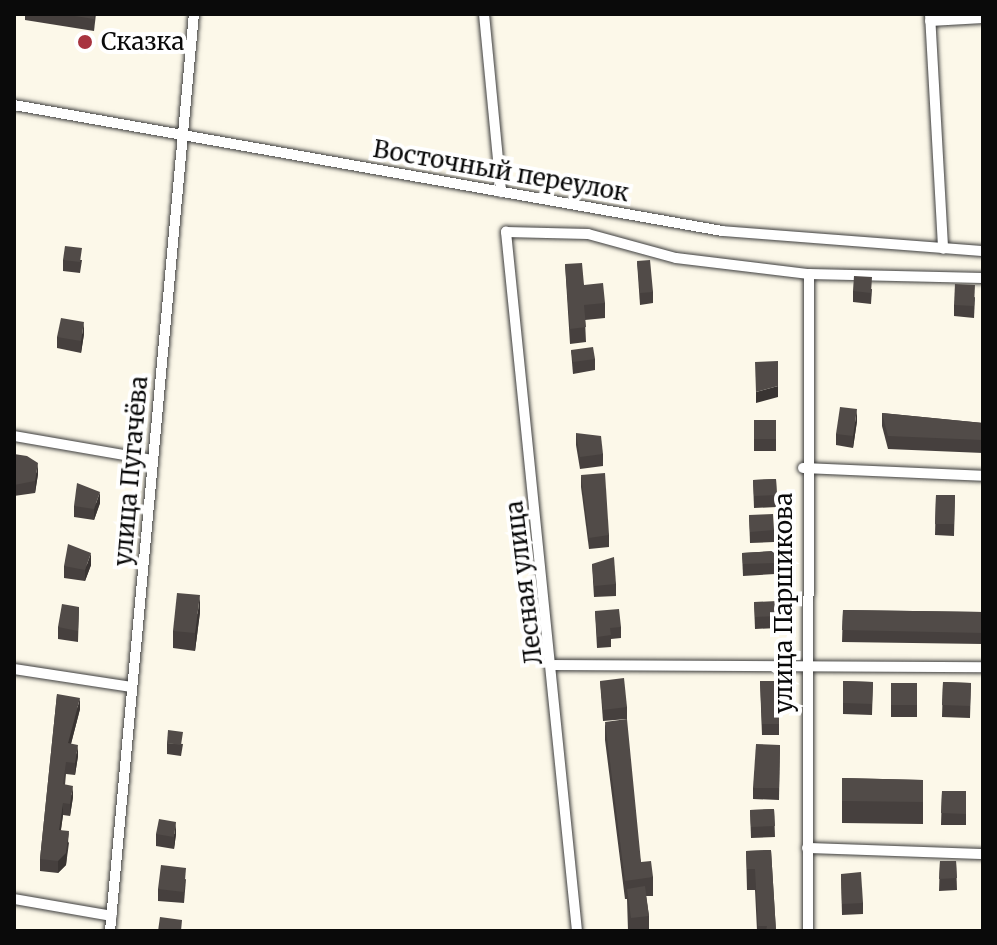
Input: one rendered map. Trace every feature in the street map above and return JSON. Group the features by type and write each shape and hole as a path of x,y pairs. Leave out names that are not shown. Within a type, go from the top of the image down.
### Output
{"street":[{"name":"улица Пугачёва","path":"110,931 194,14"},
{"path":"484,14 501,192"},
{"path":"943,249 930,17 983,18"},
{"name":"Восточный переулок","path":"14,105 181,132 722,231 983,251"},
{"name":"Восточный переулок","path":"506,232 588,234 676,258 809,274 983,278"},
{"name":"Лесная улица","path":"506,232 555,665 577,931"},
{"name":"улица Паршикова","path":"808,931 803,468 809,274"},
{"path":"14,436 153,460"},
{"path":"803,468 983,476"},
{"path":"555,665 983,667"},
{"path":"14,669 132,687"},
{"path":"807,848 983,854"},
{"path":"14,899 112,916"}],"building":[{"path":"62,14 94,14 94,19"},
{"path":"65,246 82,248 80,262 63,260"},
{"path":"650,260 653,292 640,293 637,261"},
{"path":"582,263 584,285 603,283 605,303 584,305 586,327 570,329 565,264"},
{"path":"854,276 872,277 871,293 853,291"},
{"path":"955,284 975,285 974,306 954,305"},
{"path":"61,318 84,322 81,341 57,337"},
{"path":"593,347 595,359 573,362 571,350"},
{"path":"778,361 778,386 756,392 755,362"},
{"path":"840,407 857,409 853,436 836,434"},
{"path":"882,413 983,423 983,440 888,436"},
{"path":"754,420 776,420 776,439 754,439"},
{"path":"576,433 601,436 603,454 580,457"},
{"path":"14,454 27,456 38,463 35,481 14,485"},
{"path":"605,473 609,535 589,538 581,475"},
{"path":"776,479 777,495 754,496 753,480"},
{"path":"77,483 100,492 94,509 74,506"},
{"path":"936,495 955,495 954,524 935,524"},
{"path":"773,514 774,530 750,532 749,515"},
{"path":"68,544 91,553 85,570 64,566"},
{"path":"775,551 775,563 743,564 742,553"},
{"path":"614,557 616,584 594,586 592,564"},
{"path":"177,593 200,595 195,633 173,631"},
{"path":"777,601 778,616 755,617 754,602"},
{"path":"62,604 79,607 78,631 58,627"},
{"path":"619,609 621,627 610,628 611,635 597,637 595,611"},
{"path":"843,610 983,612 983,633 842,630"},
{"path":"624,678 627,707 603,710 600,681"},
{"path":"760,681 779,681 779,724 762,724"},
{"path":"843,681 873,682 872,704 843,703"},
{"path":"943,682 971,683 970,706 942,705"},
{"path":"891,683 917,683 917,705 891,705"},
{"path":"57,694 80,698 68,743 78,745 75,763 66,762 63,784 73,786 70,804 63,803 59,830 69,831 66,853 58,861 40,859"},
{"path":"627,719 641,862 651,861 653,877 625,881 605,722"},
{"path":"168,730 183,732 181,745 167,743"},
{"path":"756,744 780,745 779,788 753,788"},
{"path":"842,778 923,780 923,802 842,801"},
{"path":"942,791 966,791 966,814 941,813"},
{"path":"774,809 775,826 751,827 750,810"},
{"path":"159,819 176,822 174,837 156,834"},
{"path":"771,850 776,931 766,931 767,926 758,926 755,869 747,869 746,851"},
{"path":"940,861 956,861 957,878 939,879"},
{"path":"161,865 186,868 184,892 158,889"},
{"path":"861,872 863,903 842,904 841,874"},
{"path":"645,886 649,916 631,918 627,889"},
{"path":"160,917 182,920 181,931 158,931"}],"place":[{"name":"Сказка","path":"85,42"}]}
